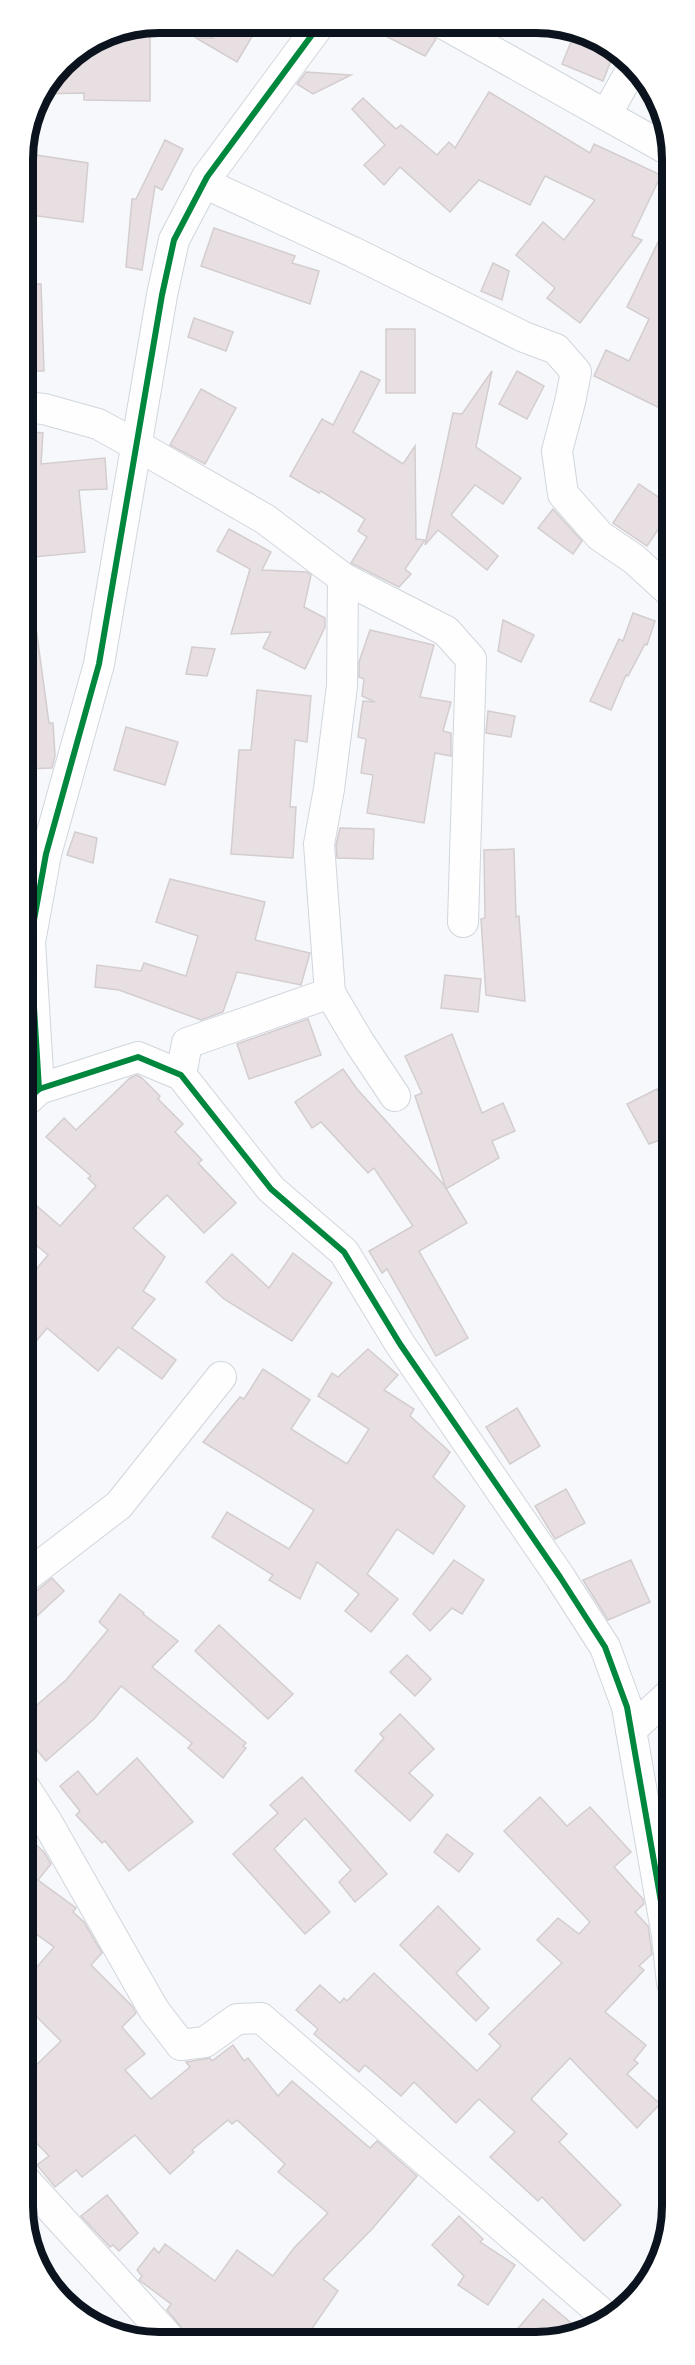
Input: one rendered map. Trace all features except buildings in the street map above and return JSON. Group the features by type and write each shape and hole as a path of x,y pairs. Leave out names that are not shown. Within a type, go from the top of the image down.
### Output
{"street":[{"path":"33,926 46,854 99,664 162,295 174,240 204,183 253,112 313,33"},
{"path":"460,33 661,146"},
{"path":"606,115 629,74"},
{"path":"204,183 353,252 524,337 556,349 576,372 557,451 563,494 600,536 634,559 662,585"},
{"path":"33,408 98,424 138,446 265,519 343,578 446,631 471,659 463,922"},
{"path":"343,578 342,686 329,789 319,844 330,993 395,1096"},
{"path":"181,1076 187,1043 330,993"},
{"path":"33,1095 138,1057 181,1076 271,1189 344,1252 400,1344 560,1576 605,1647 627,1707 662,1907"},
{"path":"33,1571 119,1506 221,1377"},
{"path":"631,1730 662,1701"},
{"path":"33,1800 154,2010 181,2045 205,2042 237,2019 261,2018 601,2314"},
{"path":"33,2189 164,2332"}],"cycle path":[{"path":"33,926 46,854 99,664 162,295 174,240 207,177 313,33"},
{"path":"33,991 39,1089"},
{"path":"33,1095 39,1089 138,1057 181,1075 271,1189 344,1252 400,1344 560,1577 605,1647 627,1707 662,1907"}]}
